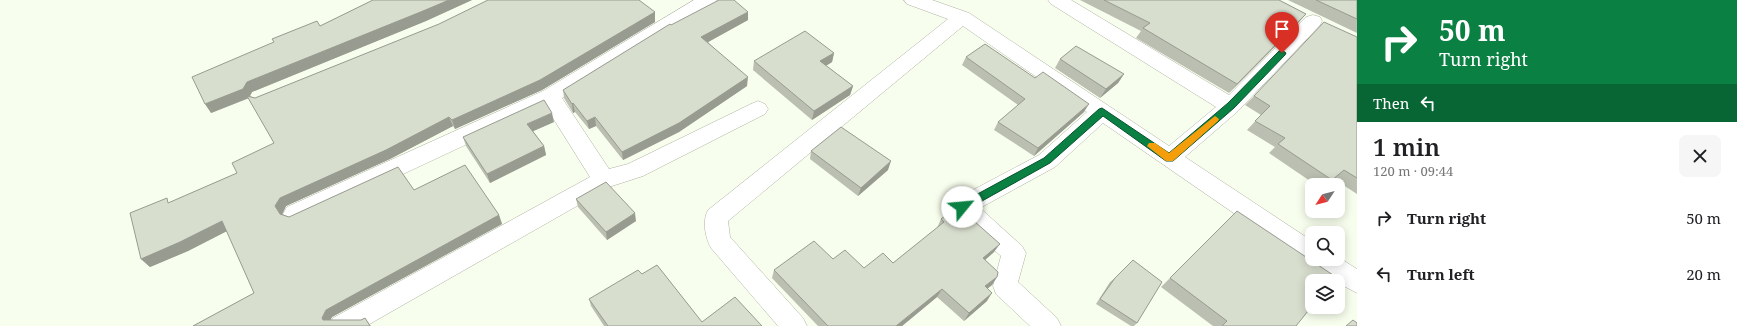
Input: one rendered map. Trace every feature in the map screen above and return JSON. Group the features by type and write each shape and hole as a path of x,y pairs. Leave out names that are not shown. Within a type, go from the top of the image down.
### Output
{"street":[{"path":"295,214 550,96 708,0"},
{"path":"913,0 956,10 1169,158 1305,249"},
{"path":"1057,0 1231,106"},
{"path":"794,326 719,241 716,217 956,10"},
{"path":"1169,158 1231,106 1320,24 1295,12"},
{"path":"550,96 604,180"},
{"path":"342,326 604,180 635,170 758,109"},
{"path":"1048,326 1005,286 1014,253 962,207 1047,161 1102,111"},
{"path":"1331,266 1357,282"}],"building":[{"path":"373,0 449,0 247,82 243,89 205,104 192,77 274,42 272,39 317,21 320,26"},
{"path":"488,0 639,0 655,12 540,80 452,120 449,117 386,150 280,198 275,206 280,214 289,217 398,167 414,190 465,165 499,215 326,310 322,318 323,320 361,320 365,318 370,326 193,326 254,293 222,221 141,259 130,213 167,198 168,203 237,173 232,163 274,143 247,96 255,98 439,24"},
{"path":"719,0 734,0 748,12 701,37 748,77 679,123 622,152 595,117 587,121 573,103 572,104 563,90 670,24 671,25"},
{"path":"1104,0 1279,0 1306,14 1237,84 1143,28 1150,23"},
{"path":"1316,0 1357,0 1357,19"},
{"path":"1324,22 1357,37 1357,178 1344,170 1334,178 1329,178 1278,144 1285,138 1255,121 1270,106 1254,96"},
{"path":"805,31 834,53 820,61 853,86 814,111 754,61"},
{"path":"985,44 1035,78 1043,72 1089,104 1038,148 998,122 1025,99 966,57"},
{"path":"1076,46 1124,74 1106,89 1060,59"},
{"path":"544,100 552,113 527,124 544,146 487,174 463,137"},
{"path":"841,127 891,161 861,188 811,151"},
{"path":"606,182 635,213 606,232 576,199"},
{"path":"957,206 1000,244 983,258 998,272 997,277 985,286 992,293 969,313 942,289 896,326 828,326 774,270 814,241 833,259 845,250 864,268 883,253 893,263 944,222 941,219"},
{"path":"1237,211 1305,256 1305,266 1320,266 1332,274 1305,274 1306,314 1296,326 1222,326 1227,321 1170,278"},
{"path":"1133,260 1162,282 1137,323 1100,299 1115,278"},
{"path":"657,265 702,322 735,297 762,326 608,326 589,299 638,270 642,274"},
{"path":"1353,320 1357,323 1357,326 1346,326"}],"slow traffic":[{"path":"1152,146 1169,158 1215,119"}],"route":[{"path":"962,207 1047,161 1102,111 1169,158 1231,106 1282,53"}]}
